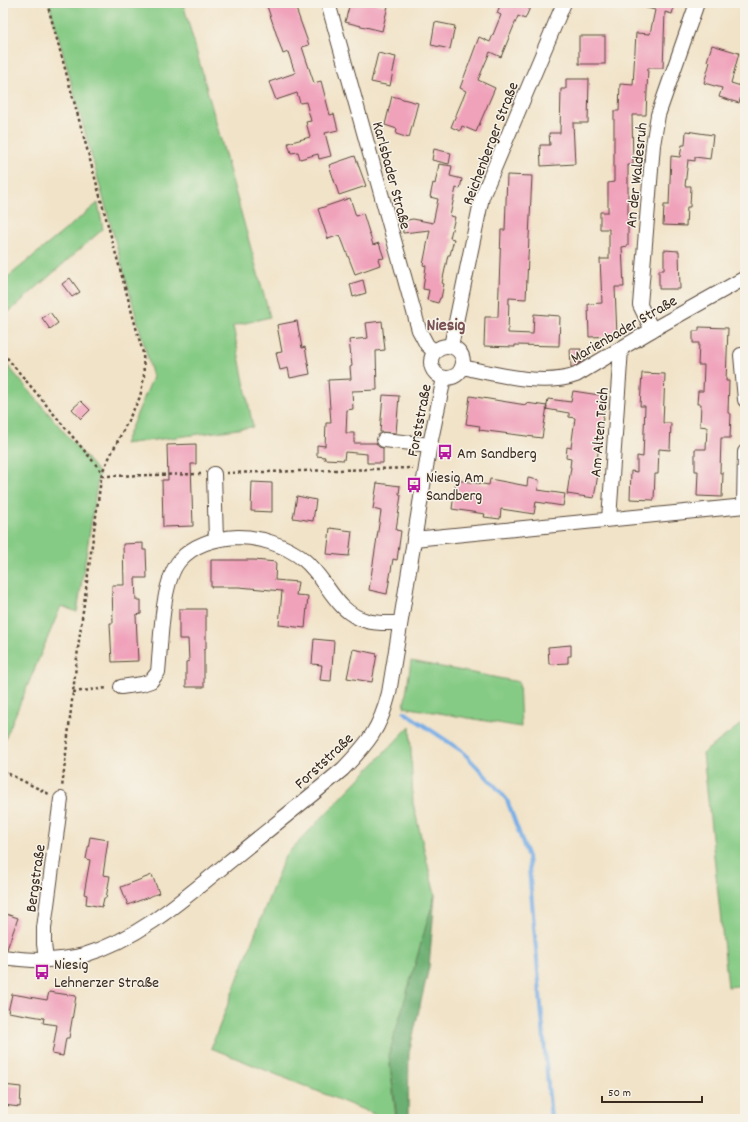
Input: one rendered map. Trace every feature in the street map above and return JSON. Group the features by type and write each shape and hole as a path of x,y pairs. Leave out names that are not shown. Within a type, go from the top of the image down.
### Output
{"street":[{"name":"Karlsbader Straße","path":"328,3 419,330 427,345 434,351"},
{"name":"Reichenberger Straße","path":"451,346 482,197 564,3"},
{"name":"An der Waldesruh","path":"652,330 640,305 653,144 658,115 697,3"},
{"name":"Marienbader Straße","path":"462,367 495,374 526,378 560,379 576,375 745,278"},
{"path":"451,346 457,349 461,354 463,360 462,367 460,372 455,376 444,378 439,377 432,370 430,360 434,351 439,347 451,346"},
{"name":"Am Alten Teich","path":"609,519 621,348"},
{"path":"741,354 745,400"},
{"name":"Forststraße","path":"3,957 30,960 65,959 84,954 121,939 152,922 181,901 343,769 373,736 385,708 389,693 430,445 444,378"},
{"path":"384,440 430,445"},
{"path":"414,539 744,506 745,452"},
{"path":"214,474 216,539"},
{"path":"121,687 152,681 158,672 164,606 171,574 180,560 192,550 216,539 247,537 285,547 303,559 320,577 339,604 355,617 368,622 400,623"},
{"name":"Bergstraße","path":"46,960 44,928 61,799"}],"path":[{"path":"3,771 61,799 73,692 102,472 140,397 144,376 143,353 47,3"},
{"path":"3,353 102,472"},
{"path":"102,476 426,468"},
{"path":"73,692 121,687"}],"green space":[{"path":"49,3 183,3 270,317 233,326 253,427 124,444 153,377"},
{"path":"98,203 103,229 3,317 3,281"},
{"path":"3,360 99,473 77,612 61,606 3,744"},
{"path":"411,661 519,682 521,727 404,707"},
{"path":"745,721 745,985 728,987 703,753"},
{"path":"410,726 413,803 435,895 389,1055 396,1119 386,1119 211,1048 285,856"},
{"path":"435,895 429,967 409,1053 408,1119 397,1119 389,1055"}],"building":[{"path":"266,3 294,3 309,45 302,47 314,83 321,81 330,115 334,114 338,130 325,133 331,156 319,159 318,154 300,159 298,152 291,153 288,143 310,137 306,122 311,121 306,102 300,103 297,93 276,100 269,82 295,73 288,52 283,54"},
{"path":"350,3 374,3 388,6 382,31 345,22"},
{"path":"501,3 532,3 525,19 518,16 501,57 490,52 478,80 495,88 476,132 462,126 460,131 451,127 466,91 460,88 479,37 490,42 501,15 497,13"},
{"path":"644,3 675,3 672,14 665,12 663,68 648,68 646,115 632,115 633,165 628,165 628,246 622,247 624,287 615,287 617,336 589,337 588,304 602,303 600,259 609,259 609,229 600,229 600,212 608,212 608,183 614,182 614,111 619,111 620,84 633,85 636,33 650,34 655,10 643,7"},
{"path":"435,22 455,26 450,49 431,45"},
{"path":"579,36 605,36 605,64 579,64"},
{"path":"712,45 739,53 731,83 744,87 739,103 719,97 722,88 704,83 710,62 707,61"},
{"path":"378,53 396,57 390,86 371,82"},
{"path":"566,79 589,79 588,123 573,123 575,164 541,166 540,145 550,145 549,133 560,133 561,89 566,89"},
{"path":"392,96 418,103 409,138 396,134 397,129 385,125"},
{"path":"686,131 713,135 710,159 695,157 695,161 688,160 685,186 691,186 690,207 687,207 686,226 663,225 664,205 669,205 671,156 680,157 682,145 685,145"},
{"path":"434,149 451,153 449,164 432,160"},
{"path":"355,156 366,186 339,195 329,165"},
{"path":"439,164 452,166 450,176 462,179 460,189 456,188 450,216 455,217 450,238 454,239 450,255 448,255 442,283 444,284 441,298 438,303 427,300 429,290 423,289 426,266 423,265 430,230 403,233 402,221 413,219 433,223 438,199 430,197 433,183 435,184"},
{"path":"507,175 532,176 526,299 509,298 508,333 533,334 534,314 560,316 559,346 484,346 485,317 498,317 501,230 505,230"},
{"path":"350,198 356,216 363,213 373,245 379,243 384,258 378,259 380,265 355,274 340,235 328,239 318,209"},
{"path":"664,250 679,251 680,289 659,289 659,270 664,270"},
{"path":"70,278 80,292 72,297 62,284"},
{"path":"363,280 366,293 353,297 350,284"},
{"path":"50,312 58,323 50,329 42,318"},
{"path":"297,321 302,348 305,347 310,374 290,378 288,368 280,370 276,353 282,352 277,325"},
{"path":"382,321 385,350 376,351 377,390 352,391 353,409 347,410 346,433 354,433 354,443 376,443 379,447 383,448 383,463 367,463 367,454 345,452 344,460 324,459 325,457 317,456 317,445 325,446 326,423 331,423 328,380 351,379 350,367 352,366 349,340 368,338 366,323"},
{"path":"699,327 728,328 726,381 729,381 728,413 731,414 730,438 721,438 720,473 723,473 722,497 697,496 698,471 695,471 695,449 706,449 707,427 700,426 701,404 697,404 698,391 703,391 704,365 698,365 699,343 693,343 693,331 699,331"},
{"path":"570,349 581,349 581,362 573,367 571,367"},
{"path":"642,373 665,374 663,423 671,423 670,450 659,449 658,474 655,474 654,500 630,499 631,471 637,472 637,456 643,457 645,406 640,406"},
{"path":"573,391 606,396 595,474 598,474 594,498 567,494 571,459 566,458 567,447 571,448 575,418 569,417 569,413 546,409 548,399 571,402"},
{"path":"383,395 399,396 396,433 380,432"},
{"path":"470,396 526,405 526,403 547,406 542,438 479,430 480,426 466,424"},
{"path":"81,401 90,410 81,419 72,409"},
{"path":"196,444 196,464 191,464 193,526 163,527 162,480 168,480 167,445"},
{"path":"528,478 539,480 538,490 565,494 563,506 536,502 534,514 501,509 500,519 484,517 485,514 452,509 456,480 489,485 490,479 527,486"},
{"path":"252,482 272,483 272,512 251,511"},
{"path":"377,483 400,486 399,494 401,495 396,530 401,531 397,560 393,559 387,594 369,590 381,511 373,509"},
{"path":"297,496 316,500 313,521 293,518"},
{"path":"330,528 352,531 349,556 327,554"},
{"path":"143,543 143,550 146,550 147,578 135,578 136,600 141,600 141,614 136,615 138,661 112,662 110,623 113,623 112,585 124,585 123,544"},
{"path":"211,560 254,560 276,562 275,580 298,582 296,595 308,596 305,628 279,625 282,591 239,587 211,587"},
{"path":"179,609 206,609 204,687 186,687 186,662 189,661 188,639 179,639"},
{"path":"314,639 334,641 331,681 320,680 322,665 312,664"},
{"path":"571,645 571,656 568,656 568,663 549,664 548,647"},
{"path":"353,649 377,654 372,682 347,678"},
{"path":"90,837 108,840 103,875 110,876 106,898 104,898 102,907 86,904 87,895 84,894 90,860 86,859"},
{"path":"152,875 159,893 128,905 121,887"},
{"path":"3,913 18,918 7,949 3,949"},
{"path":"49,992 76,996 69,1038 66,1038 63,1056 52,1054 57,1025 43,1023 44,1018 8,1012 12,994 47,1000"},
{"path":"3,1085 21,1087 20,1107 3,1105"}],"waterway":[{"path":"404,712 462,751 496,787 507,800 528,857 551,1119"}],"place":[{"name":"Am Sandberg","path":"445,452"},
{"name":"Niesig Am Sandberg","path":"414,485"},
{"name":"Niesig Lehnerzer Straße","path":"42,972"}],"district":[{"name":"Niesig","path":"446,324"}]}
